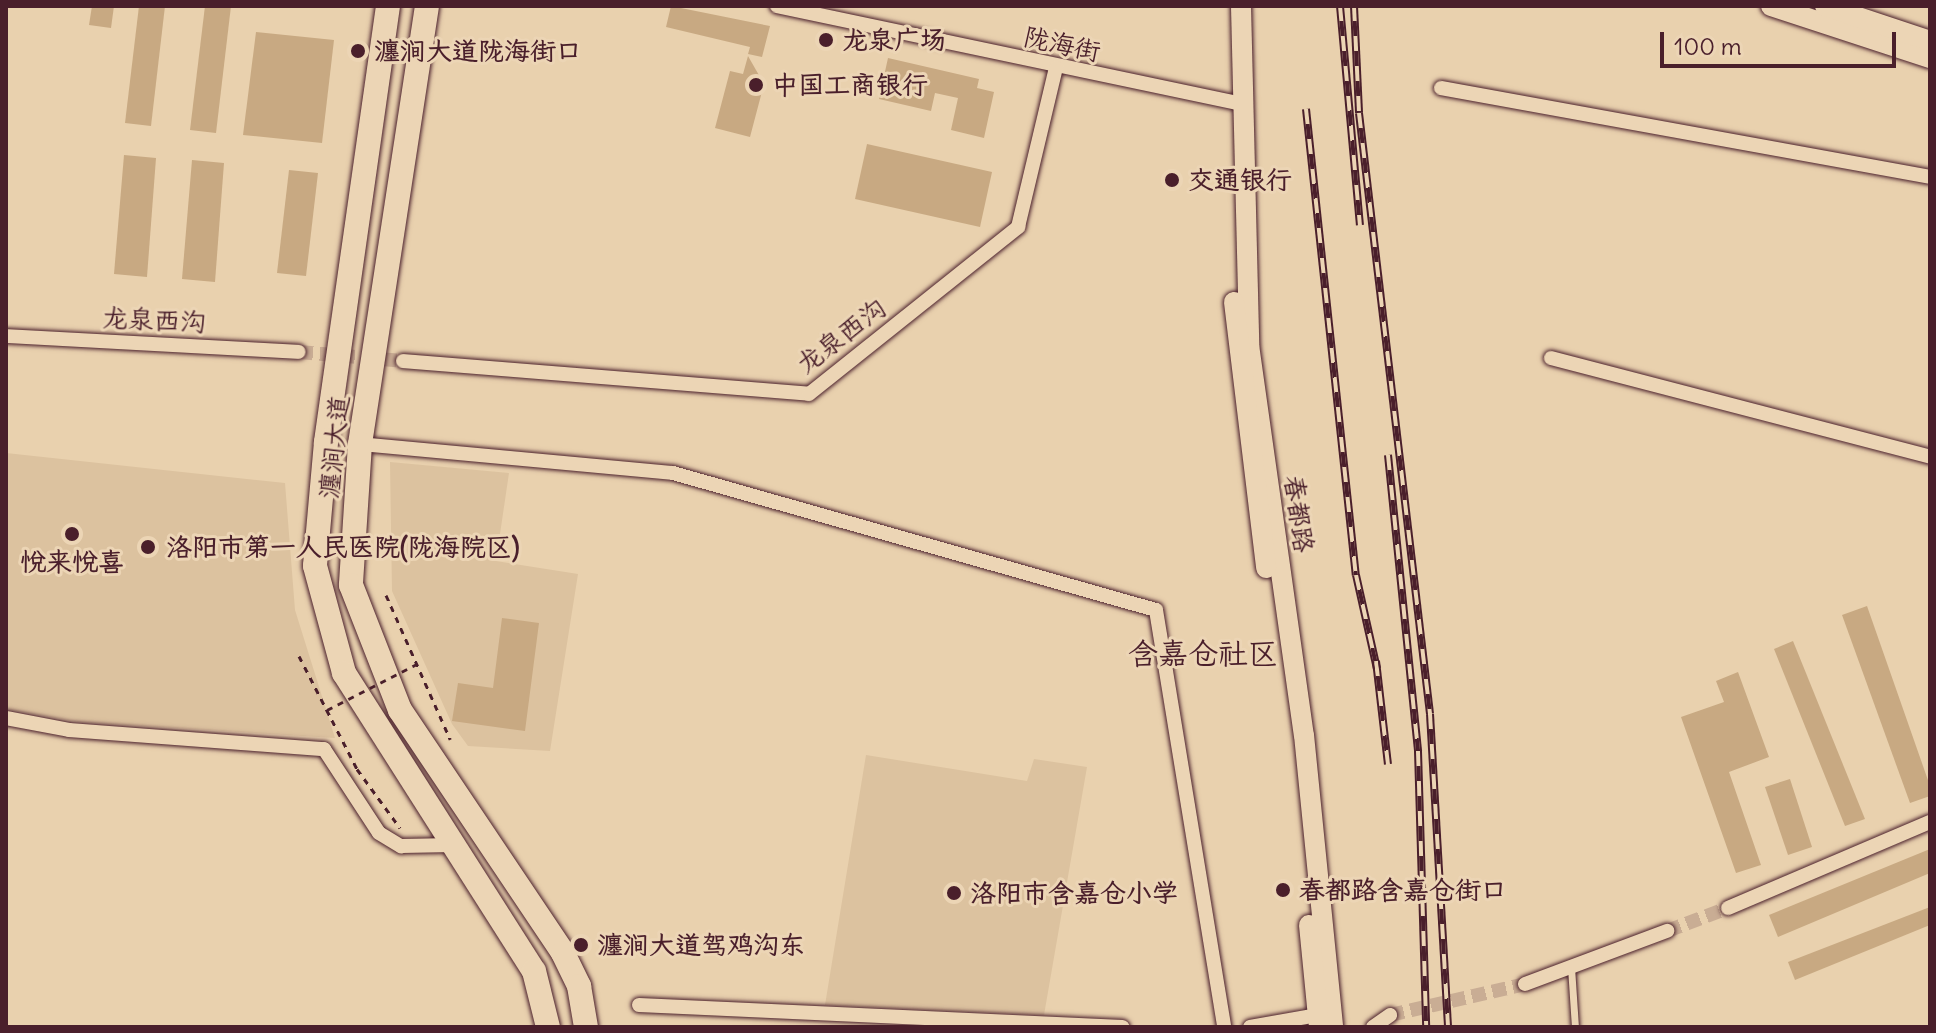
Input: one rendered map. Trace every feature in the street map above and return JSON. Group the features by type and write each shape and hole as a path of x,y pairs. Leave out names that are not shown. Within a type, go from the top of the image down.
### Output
{"main road":[{"name":"瀍涧大道","path":"388,6 326,442 315,566 344,673 534,971 548,1027"},
{"name":"瀍涧大道","path":"427,6 360,444 351,585 400,710 563,953 579,986 586,1027"},
{"name":"春都路","path":"1228,6 1236,104"},
{"name":"春都路","path":"1241,6 1236,104 1235,346 1290,737 1325,1021"},
{"path":"1771,6 1930,58"},
{"path":"1825,6 1930,41"}],"street":[{"name":"陇海街","path":"777,6 1236,104"},
{"name":"龙泉西沟","path":"403,361 809,394 1018,227 1056,67"},
{"path":"1441,88 1930,177"},
{"name":"龙泉西沟","path":"6,336 299,352"},
{"path":"1551,358 1930,457"},
{"path":"360,444 673,473 1156,610 1224,1027"},
{"path":"6,718 69,730 324,749 379,833 401,846 454,845"},
{"path":"1728,908 1930,822"},
{"path":"1525,984 1667,931"},
{"path":"639,1005 1122,1027"},
{"path":"1373,1027 1390,1015"},
{"path":"1250,1027 1325,1021"}],"lane":[{"path":"1571,967 1575,1027"}],"path":[{"path":"386,595 450,739"},
{"path":"299,656 357,769 403,832"},
{"path":"327,710 417,664"}],"shaded area":[{"name":"洛阳市第一人民医院(陇海院区)","path":"6,453 285,483 295,610 335,738 79,722 6,709"},
{"name":"洛阳市第一人民医院(陇海院区)","path":"390,462 509,473 496,561 578,574 550,751 468,746 452,724 392,591"},
{"name":"洛阳市含嘉仓小学","path":"866,755 1027,781 1034,759 1087,767 1044,1015 825,1005"}],"building":[{"path":"92,6 114,6 111,28 89,25"},
{"path":"139,6 165,6 151,126 125,123"},
{"path":"205,6 231,6 216,133 190,130"},
{"path":"671,6 770,26 762,57 748,54 750,47 666,27"},
{"path":"256,32 334,40 322,143 243,135"},
{"path":"748,56 764,84 750,137 715,128 730,71 743,74"},
{"path":"888,58 979,79 977,88 994,92 984,138 951,130 958,98 935,93 931,111 879,99"},
{"path":"867,144 992,172 980,227 855,199"},
{"path":"124,155 156,158 147,277 114,274"},
{"path":"192,160 224,163 215,282 182,279"},
{"path":"289,170 318,173 306,276 277,273"},
{"path":"1867,606 1930,786 1930,796 1910,803 1842,615"},
{"path":"502,618 539,623 525,731 452,721 458,683 493,688"},
{"path":"1793,641 1865,819 1845,826 1774,649"},
{"path":"1738,672 1769,757 1729,772 1761,865 1736,873 1681,717 1724,702 1716,681"},
{"path":"1790,779 1812,847 1788,855 1765,787"},
{"path":"1930,849 1930,873 1778,937 1769,915"},
{"path":"1930,907 1930,925 1795,980 1788,962"}],"tunnel":[{"path":"299,352 403,361"},
{"path":"1667,931 1728,908"},
{"path":"1390,1015 1525,984"}],"railway":[{"path":"1340,6 1360,225"},
{"path":"1354,6 1359,113 1430,714 1448,1027"},
{"path":"1306,109 1356,575 1377,669"},
{"path":"1388,455 1418,751 1426,1027"},
{"path":"1376,661 1388,764"}],"place":[{"name":"龙泉广场","path":"826,40"},
{"name":"瀍涧大道陇海街口","path":"358,51"},
{"name":"中国工商银行","path":"756,85"},
{"name":"交通银行","path":"1172,180"},
{"name":"悦来悦喜","path":"72,534"},
{"name":"洛阳市第一人民医院(陇海院区)","path":"148,547"},
{"name":"春都路含嘉仓街口","path":"1283,890"},
{"name":"洛阳市含嘉仓小学","path":"954,893"},
{"name":"瀍涧大道驾鸡沟东","path":"581,945"}],"district":[{"name":"含嘉仓社区","path":"1203,653"}]}
